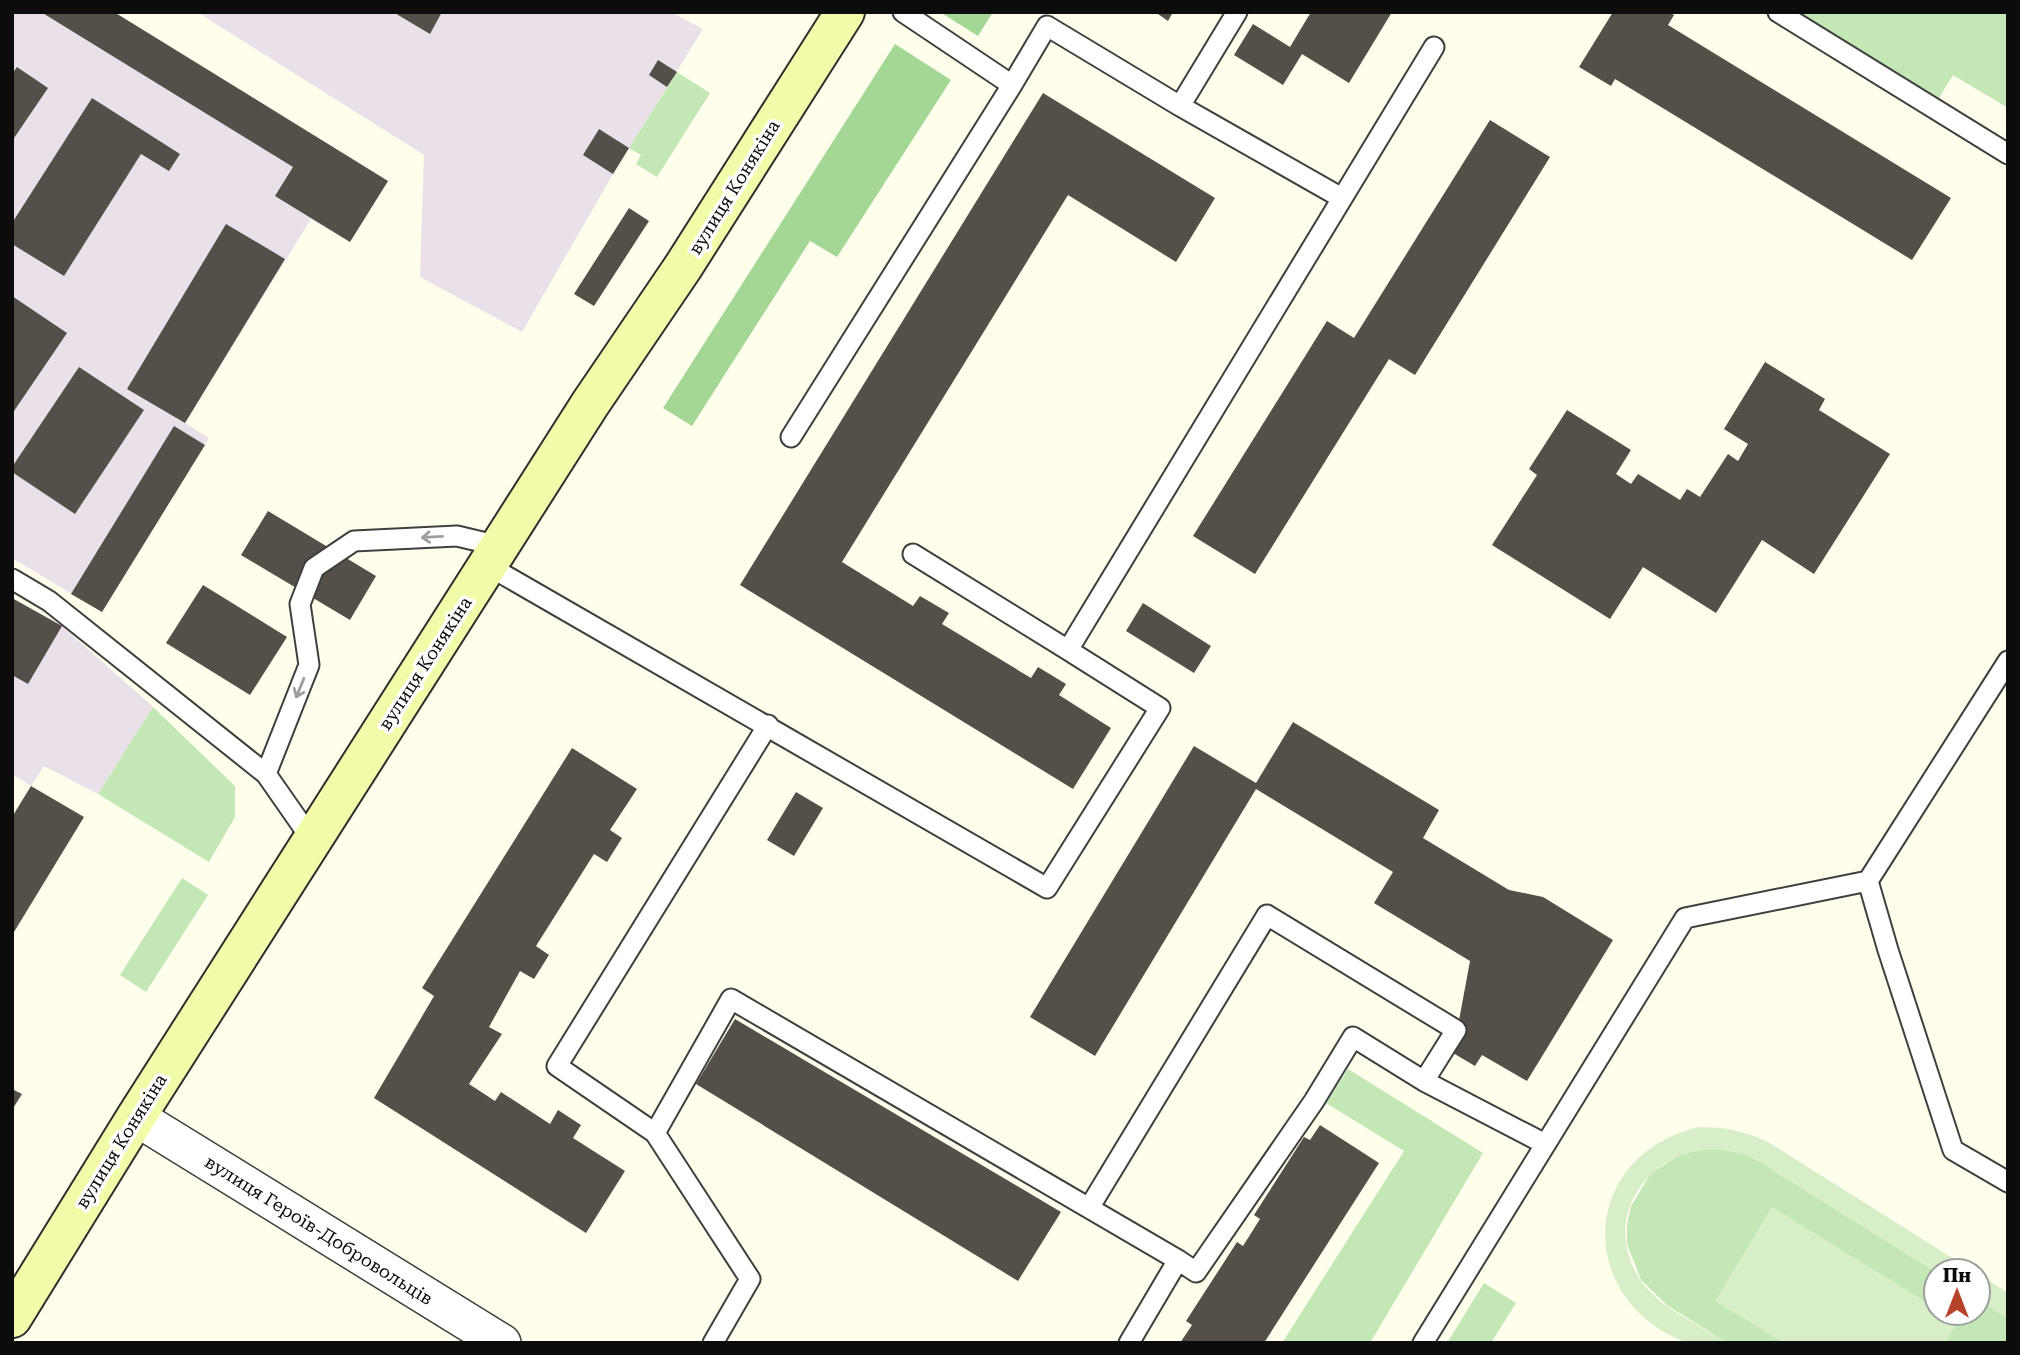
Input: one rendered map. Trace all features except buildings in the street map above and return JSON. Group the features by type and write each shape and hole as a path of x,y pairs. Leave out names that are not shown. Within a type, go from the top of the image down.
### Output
{"main road":[{"name":"вулиця Конякіна","path":"12,1318 136,1117 493,555 845,12"}],"street":[{"name":"вулиця Героїв-Добровольців","path":"136,1117 502,1343"}],"lane":[{"path":"903,12 1012,85"},
{"path":"1180,106 1237,12"},
{"path":"1778,12 2008,153"},
{"path":"791,437 1048,26 1180,106 1340,197"},
{"path":"1068,650 1340,197 1434,47"},
{"path":"266,774 309,665 300,604 314,568 354,541 457,536 493,555 768,725 1048,888 1160,708 913,554"},
{"path":"12,579 49,601 266,774 312,840"},
{"path":"1423,1343 1685,918 1868,881 2008,662"},
{"path":"713,1343 750,1279 655,1133 557,1066 768,725"},
{"path":"1868,881 1953,1150 2008,1182"},
{"path":"1089,1208 1267,915 1456,1030 1424,1081"},
{"path":"655,1133 731,999 1196,1272 1314,1101 1353,1037 1424,1081 1545,1144"},
{"path":"1129,1343 1178,1260"}],"shaded area":[{"path":"12,12 114,12 388,181 350,242 311,219 185,423 209,438 102,612 12,558"},
{"path":"197,12 393,12 429,33 442,12 671,12 703,29 613,174 522,332 420,277 424,155"},
{"path":"12,598 62,626 153,707 98,794 44,766 31,786 12,774"}],"green space":[{"path":"940,12 993,12 978,36"},
{"path":"1799,12 2008,12 2008,108 1953,75 1939,98"},
{"path":"895,44 951,80 837,257 810,241 692,426 663,408"},
{"path":"677,72 710,93 657,177 636,164 641,155 629,148"},
{"path":"153,707 235,786 235,817 209,862 98,794"},
{"path":"182,878 208,895 146,992 120,975"},
{"path":"1348,1069 1483,1153 1370,1343 1282,1343 1404,1151 1326,1103"},
{"path":"1699,1127 1735,1130 1751,1135 1768,1142 1951,1257 1922,1257 1922,1263 1757,1160 1726,1151 1696,1151 1670,1161 1648,1177 1633,1199 1626,1224 1628,1252 1641,1281 1649,1291 1682,1316 1728,1343 1685,1342 1649,1322 1623,1294 1609,1262 1605,1229 1613,1196 1631,1166 1659,1143"},
{"path":"1702,1148 1740,1151 1757,1160 1922,1263 1922,1327 1992,1327 1992,1308 2008,1318 2008,1343 1728,1343 1668,1306 1641,1280 1627,1244 1631,1206 1651,1173 1683,1153"},
{"path":"1772,1207 1922,1299 1922,1327 1955,1327 1945,1343 1784,1343 1715,1301"},
{"path":"1484,1283 1516,1303 1491,1343 1447,1343"},
{"path":"1992,1283 2008,1293 2008,1318 1992,1308"}]}
